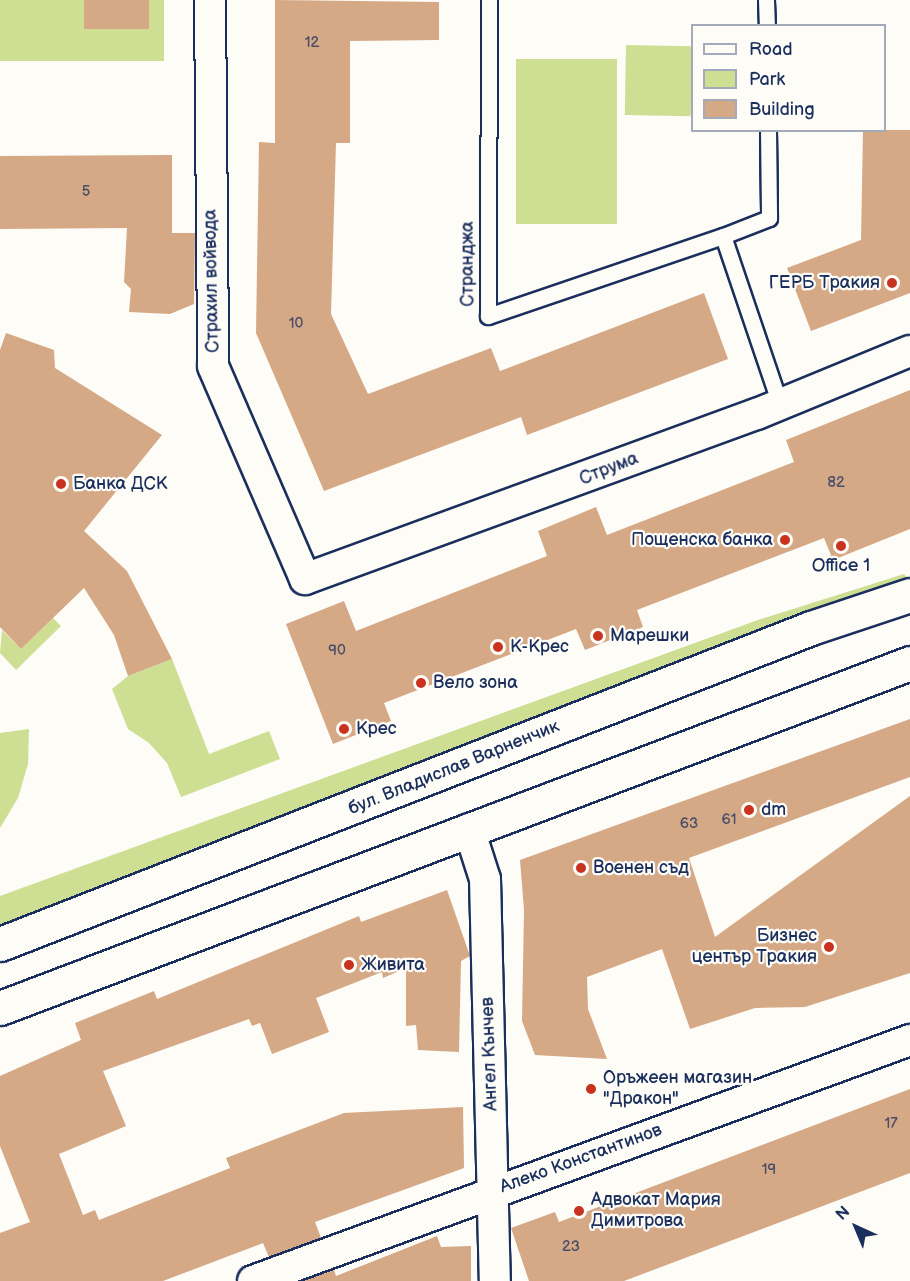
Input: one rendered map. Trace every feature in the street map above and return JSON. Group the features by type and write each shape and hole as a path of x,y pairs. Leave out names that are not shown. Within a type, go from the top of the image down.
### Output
{"main road":[{"name":"бул. Владислав Варненчик","path":"0,944 811,628 910,595"},
{"path":"0,1008 910,663"}],"street":[{"name":"Страхил войвода","path":"210,0 213,366 305,579"},
{"name":"Струма","path":"305,579 780,404 910,351"},
{"name":"Ангел Кънчев","path":"469,829 484,879 495,1190 495,1281"},
{"name":"Алеко Константинов","path":"253,1281 495,1190 910,1040"}],"lane":[{"name":"Странджа","path":"489,0 488,316 723,236 769,218 768,132"},
{"path":"766,0 767,24"},
{"path":"723,236 780,404"}],"green space":[{"path":"0,0 164,0 164,61 0,61"},
{"path":"626,45 691,46 691,116 625,115"},
{"path":"516,59 617,59 617,224 516,224"},
{"path":"904,574 910,581 0,933 0,896 758,620"},
{"path":"53,618 61,626 16,670 0,653 2,630 21,649"},
{"path":"172,659 209,754 269,731 280,759 181,797 167,763 149,743 128,729 112,689 128,676"},
{"path":"29,729 28,764 18,798 0,828 0,733"}],"building":[{"path":"84,0 149,0 149,29 84,29"},
{"path":"275,0 439,2 439,40 350,41 350,143 336,143 331,314 368,394 491,348 500,371 704,293 728,359 527,435 521,417 324,491 256,333 259,142 275,143"},
{"path":"910,130 910,293 811,331 787,268 861,240 863,132"},
{"path":"172,155 172,233 195,233 194,304 170,314 129,312 131,289 124,282 127,228 0,229 0,156"},
{"name":"Банка ДСК","path":"6,333 54,350 55,368 162,435 84,531 127,571 172,659 128,676 114,635 84,588 21,649 0,627 0,350"},
{"path":"910,390 910,529 833,560 824,538 637,610 643,627 585,650 576,629 384,703 391,721 333,744 286,624 344,601 356,631 547,556 538,531 596,507 607,535 794,462 786,440"},
{"path":"910,719 910,777 689,858 715,937 910,796 910,973 805,1007 755,1008 690,1029 662,949 587,977 588,1009 607,1059 535,1055 522,1021 524,910 520,860"},
{"path":"447,890 470,956 461,961 459,1052 418,1050 416,1025 406,1026 406,968 383,978 382,972 316,998 329,1032 272,1054 260,1023 252,1026 249,1019 103,1071 126,1126 59,1154 83,1215 95,1210 99,1220 230,1168 226,1158 344,1113 463,1107 464,1168 315,1222 321,1238 269,1257 263,1243 163,1281 0,1281 0,1233 30,1222 0,1146 0,1076 81,1040 75,1023 154,991 157,999 359,916 361,922"},
{"path":"910,1089 910,1173 624,1281 529,1281 511,1228 555,1212 559,1222"},
{"path":"437,1236 441,1247 471,1246 471,1281 303,1281 334,1270 336,1276"}],"place":[{"name":"ГЕРБ Тракия","path":"892,283"},
{"name":"Банка ДСК","path":"61,484"},
{"name":"Пощенска банка","path":"785,540"},
{"name":"Office 1","path":"841,546"},
{"name":"Марешки","path":"598,636"},
{"name":"К-Крес","path":"498,647"},
{"name":"Вело зона","path":"421,683"},
{"name":"Крес","path":"344,729"},
{"name":"dm","path":"749,810"},
{"name":"Военен съд","path":"581,868"},
{"name":"Бизнес център Тракия","path":"829,947"},
{"name":"Живита","path":"349,965"},
{"name":"Оръжеен магазин \"Дракон\"","path":"591,1089"},
{"name":"Адвокат Мария Димитрова","path":"579,1211"}]}
